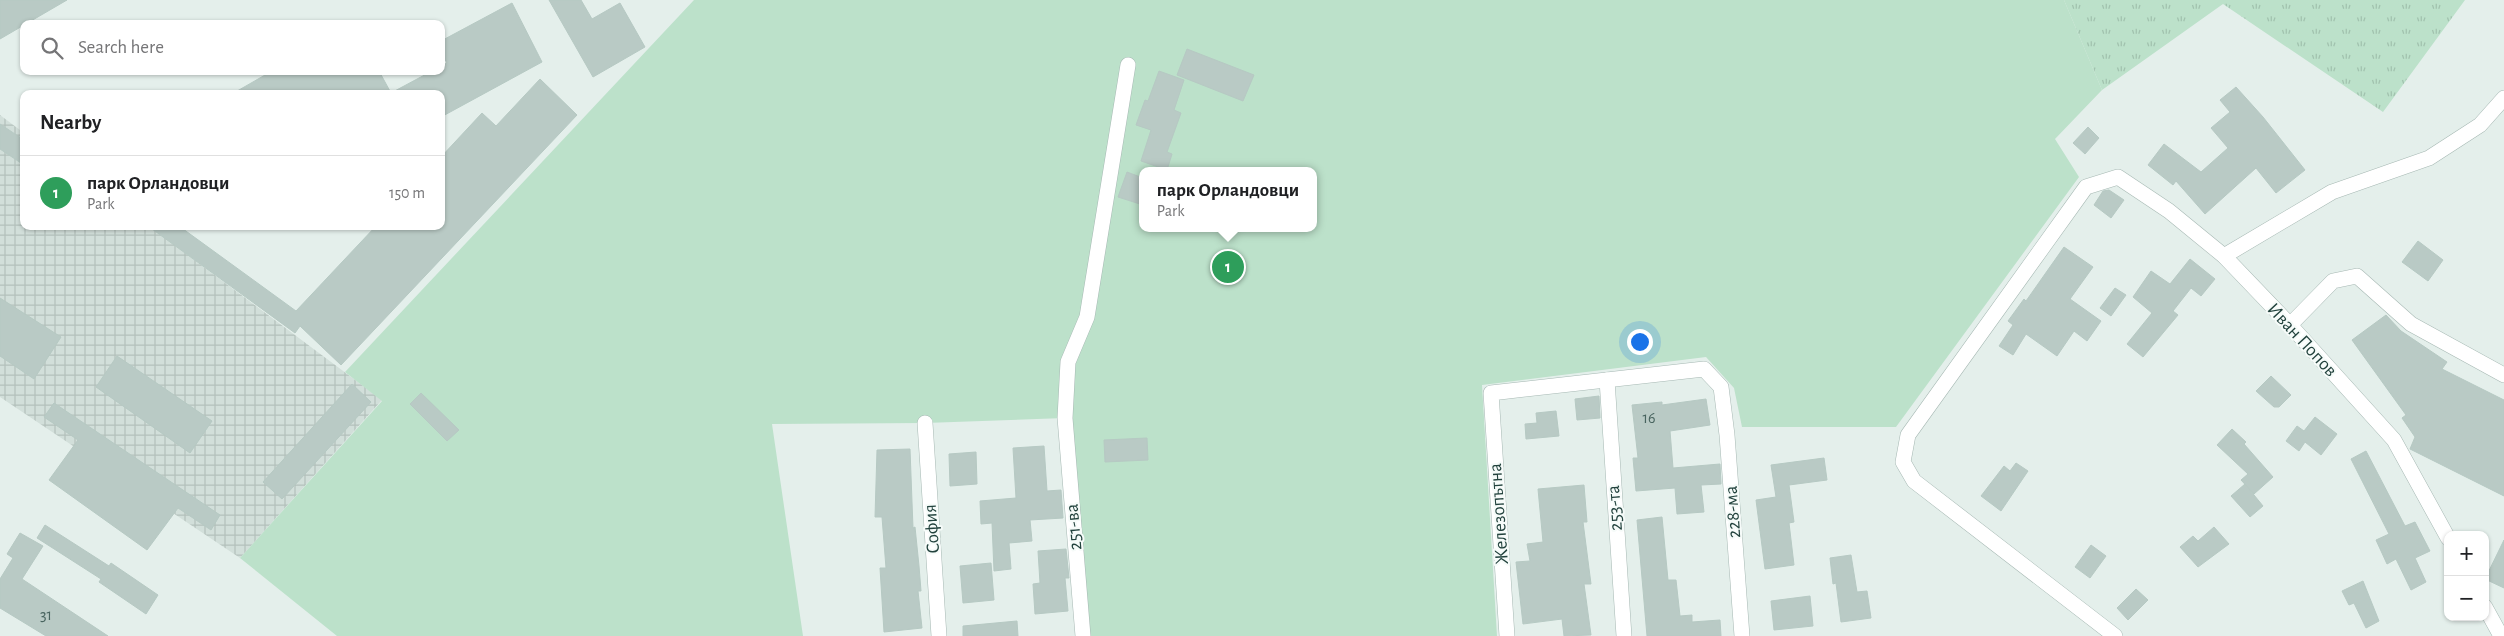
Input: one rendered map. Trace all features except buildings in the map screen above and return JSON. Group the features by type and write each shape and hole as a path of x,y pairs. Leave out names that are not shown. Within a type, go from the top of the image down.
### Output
{"street":[{"name":"251-ва","path":"1083,636 1065,418 1068,362 1087,317 1128,65"},
{"path":"2224,256 2332,192 2429,158 2480,125 2504,98"},
{"name":"Иван Попов","path":"2115,636 1914,481 1903,462 1908,436 2086,187 2118,177 2169,211 2224,256 2290,325 2394,440 2444,531"},
{"path":"2290,325 2333,281 2357,276 2411,324 2504,375"},
{"name":"228-ма","path":"1607,380 1704,369 1722,388 1728,435 1742,636"},
{"name":"Железопътна","path":"1507,636 1491,393 1607,380"},
{"name":"253-та","path":"1607,380 1624,636"},
{"name":"София","path":"925,422 940,636"},
{"path":"2489,614 2501,636"}],"shaded area":[{"path":"0,115 20,130 20,230 154,230 382,400 240,558 0,397"}],"green space":[{"path":"694,0 2064,0 2102,90 2055,139 2079,177 1896,427 1742,427 1734,388 1706,357 1482,385 1497,636 1083,636 1065,418 925,423 772,424 803,636 337,636 240,558 382,401 345,372"},
{"path":"2064,0 2465,0 2383,112 2223,4 2102,90"}],"place":[{"name":"парк Орландовци","path":"1228,267"}]}
